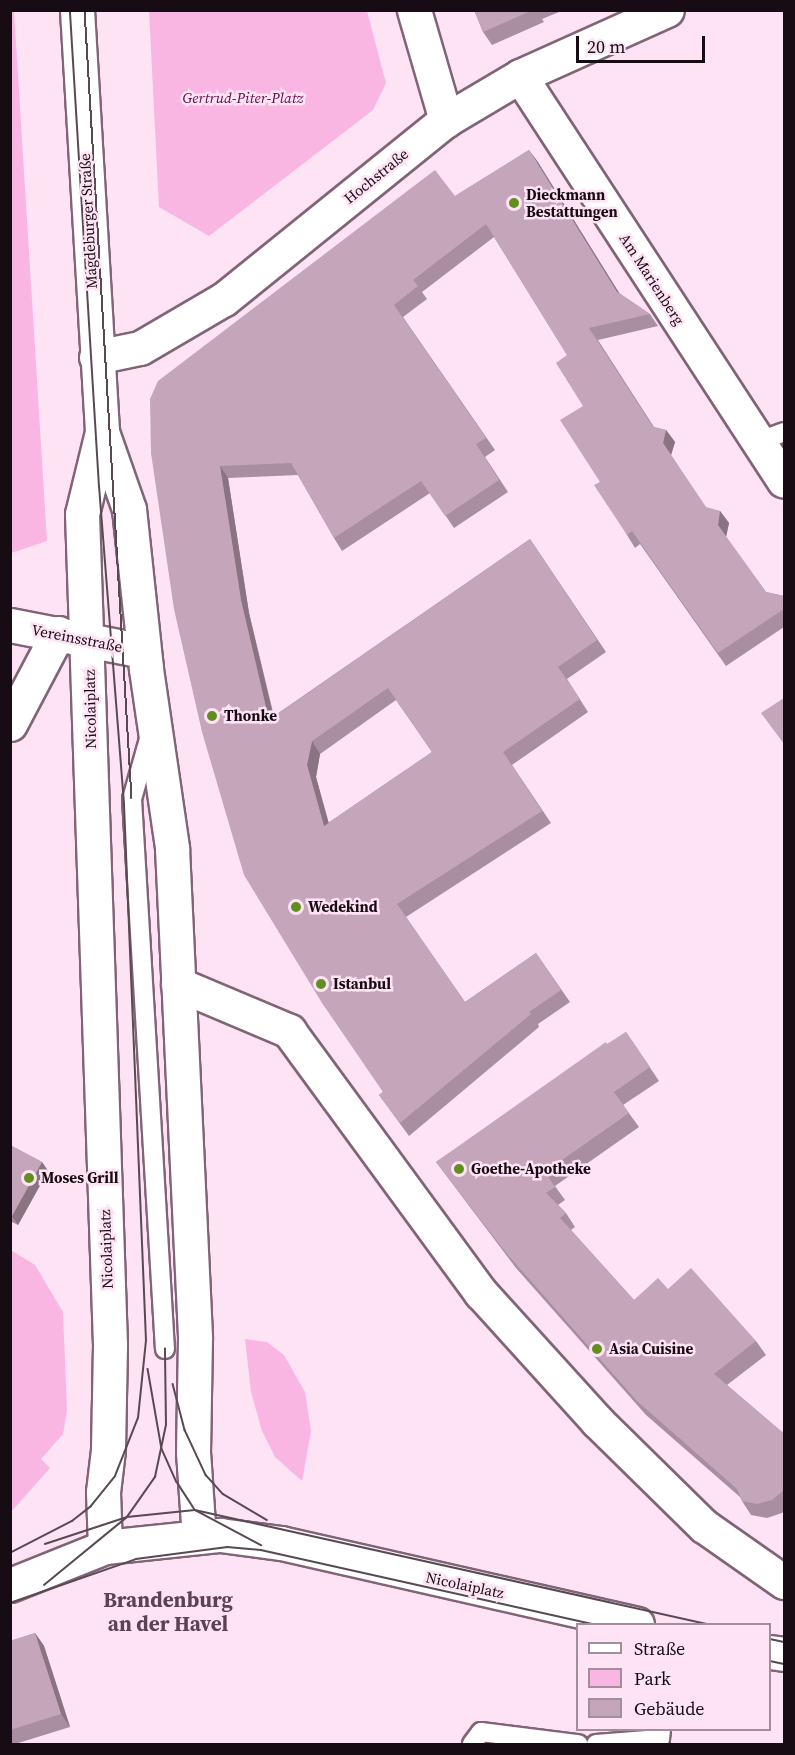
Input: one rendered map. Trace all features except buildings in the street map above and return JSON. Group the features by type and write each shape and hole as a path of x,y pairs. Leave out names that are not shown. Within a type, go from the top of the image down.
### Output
{"street":[{"name":"Magdeburger Straße","path":"77,10 102,432"},
{"path":"414,10 446,120"},
{"name":"Hochstraße","path":"96,357 140,348 224,299 446,120 520,76 667,10"},
{"name":"Am Marienberg","path":"520,76 771,437 784,481"},
{"path":"102,432 129,509 144,651 171,848 195,1338 193,1452 199,1537"},
{"name":"Nicolaiplatz","path":"102,432 82,514 74,636 92,887 110,1345 108,1450 103,1492 105,1546"},
{"name":"Vereinsstraße","path":"10,625 144,651"},
{"path":"10,724 74,636"},
{"path":"178,984 289,1031 481,1293 597,1420 704,1526 784,1582"},
{"name":"Nicolaiplatz","path":"10,1585 105,1546 199,1537 241,1536 281,1543 633,1623"}],"lane":[{"path":"154,722 132,799 165,1349"},
{"path":"596,1744 660,1739 661,1731"},
{"path":"472,1744 481,1732 578,1744"}],"green space":[{"path":"10,11 14,11 47,541 11,553"},
{"name":"Gertrud-Piter-Platz","path":"149,11 367,11 386,83 373,110 209,236 159,207"},
{"path":"11,1250 35,1265 63,1312 67,1411 63,1434 41,1459 50,1468 11,1512"},
{"path":"245,1339 267,1342 284,1355 305,1392 311,1431 302,1481 275,1457 262,1431 251,1392"}],"tram line":[{"path":"10,1553 72,1521 91,1506 115,1476 138,1418 146,1341 124,804 99,487 70,10"},
{"path":"85,10 132,798"},
{"path":"44,1585 127,1517 155,1477 166,1425 165,1349"},
{"path":"148,1369 162,1449 177,1482 195,1510 261,1545"},
{"path":"173,1384 185,1430 206,1475 223,1494 267,1520"},
{"path":"45,1544 127,1517 195,1510 703,1623"},
{"path":"10,1603 136,1559 227,1547 261,1550 588,1623"},
{"path":"771,1639 784,1642"},
{"path":"771,1661 784,1664"}],"place":[{"name":"Dieckmann Bestattungen","path":"514,203"},
{"name":"Thonke","path":"212,716"},
{"name":"Wedekind","path":"296,907"},
{"name":"Istanbul","path":"321,984"},
{"name":"Goethe-Apotheke","path":"459,1169"},
{"name":"Moses Grill","path":"29,1178"},
{"name":"Asia Cuisine","path":"597,1349"}],"district":[{"name":"Brandenburg an der Havel","path":"168,1612"}]}
